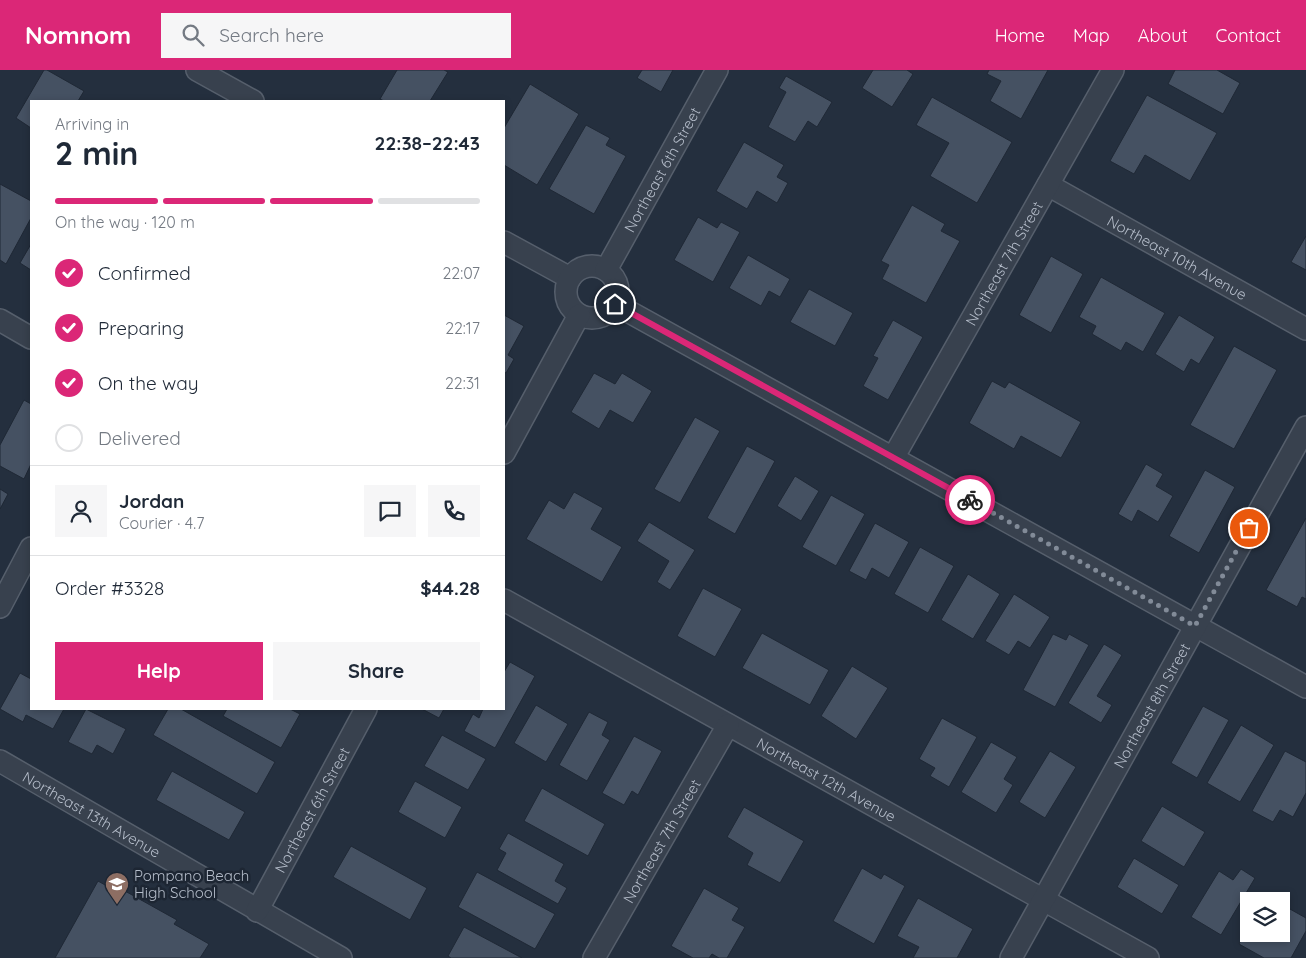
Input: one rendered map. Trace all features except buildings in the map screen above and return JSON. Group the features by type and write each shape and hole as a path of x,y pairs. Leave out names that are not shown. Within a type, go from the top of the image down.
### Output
{"street":[{"path":"197,70 251,100"},
{"name":"Northeast 6th Street","path":"606,270 717,70"},
{"name":"Northeast 7th Street","path":"893,458 1113,70"},
{"name":"Northeast 10th Avenue","path":"1048,185 1306,329"},
{"path":"505,243 570,278"},
{"path":"590,266 598,266 606,270 617,282 618,290 615,304 609,312 601,317 592,319 580,315 570,306 566,297 566,288 570,278 575,272 590,266"},
{"path":"615,304 1306,688"},
{"path":"505,451 580,315"},
{"path":"0,320 30,337"},
{"name":"Northeast 8th Street","path":"1011,958 1306,427"},
{"path":"0,607 30,550"},
{"name":"Northeast 12th Avenue","path":"505,601 1148,958"},
{"name":"Northeast 6th Street","path":"257,911 365,710"},
{"name":"Northeast 7th Street","path":"594,958 728,725"},
{"name":"Northeast 13th Avenue","path":"0,761 341,958"}],"way so far":[{"path":"970,500 1195,626 1249,528"}],"place":[{"name":"Pompano Beach High School","path":"117,905"}],"route":[{"path":"615,304 970,500"}]}
